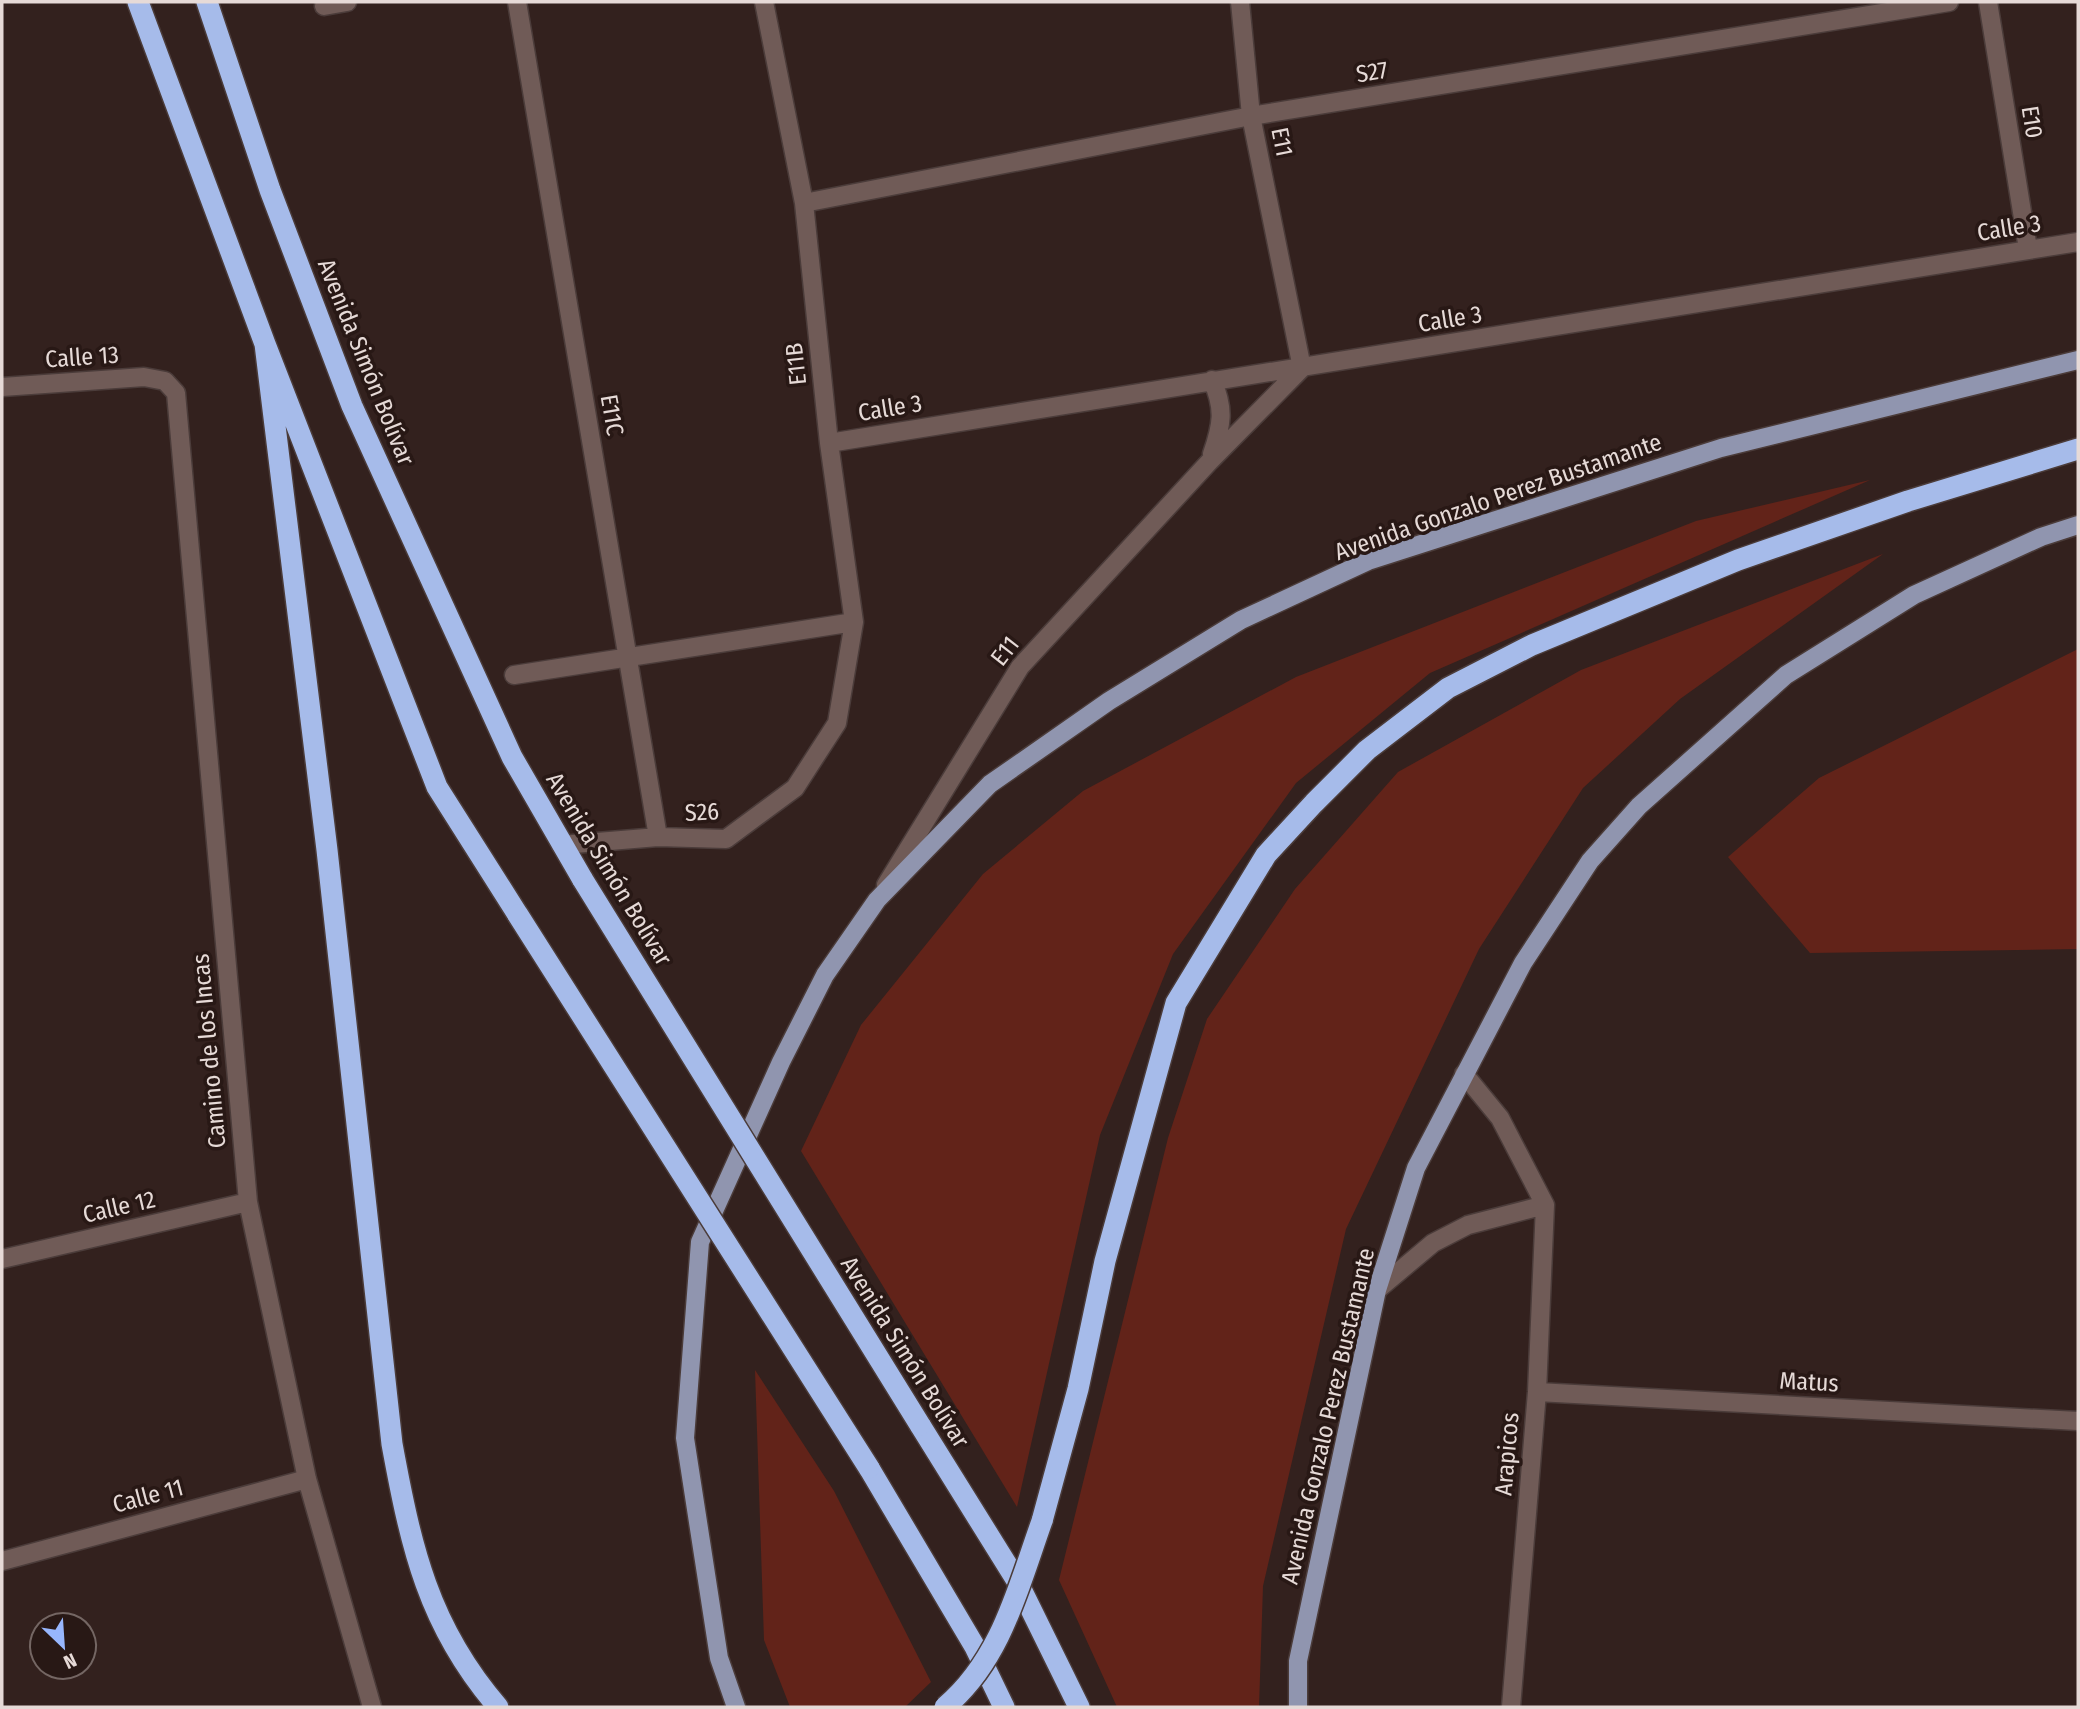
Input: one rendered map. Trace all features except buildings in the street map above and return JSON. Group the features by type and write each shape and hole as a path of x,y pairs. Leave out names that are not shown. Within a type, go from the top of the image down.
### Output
{"highway":[{"path":"138,2 265,344 437,787 869,1468 975,1647 1004,1707"},
{"name":"Avenida Simón Bolívar","path":"206,2 270,190 352,406 512,757 561,845 1017,1581 1079,1707"},
{"path":"265,344 327,850 392,1444 407,1526 430,1601 450,1643 474,1680 498,1707"},
{"path":"945,1707 988,1661 1009,1614 1042,1521 1078,1389 1105,1261 1176,1003 1266,855 1367,750 1448,688 1532,645 1738,560 1908,501 2078,449"}],"main road":[{"name":"Avenida Gonzalo Perez Bustamante","path":"736,1707 719,1658 685,1438 700,1242 781,1062 825,975 877,900 990,784 1109,701 1241,620 1368,561 1721,448 2078,360"},
{"name":"Avenida Gonzalo Perez Bustamante","path":"1298,1707 1298,1661 1377,1290 1416,1168 1524,963 1590,861 1639,806 1786,675 1914,595 2041,537 2078,525"}],"street":[{"path":"324,6 347,2"},
{"name":"E11C","path":"517,2 658,837"},
{"name":"E11B","path":"764,2 804,203 829,443 855,622 837,723"},
{"name":"E11","path":"877,900 1020,667 1210,461 1302,368 1251,116 1240,2"},
{"name":"S27","path":"804,203 1251,116 1949,2"},
{"name":"E10","path":"1988,2 2028,249"},
{"name":"Calle 3","path":"829,443 2078,242"},
{"name":"Calle 13","path":"2,387 144,377 165,381"},
{"name":"E11","path":"1210,461 1219,435 1222,404 1212,380"},
{"name":"Camino de los Incas","path":"165,381 176,393 247,1202 307,1479 372,1707"},
{"path":"514,674 855,622"},
{"name":"S26","path":"561,845 658,837 726,839 795,788 837,723"},
{"name":"Arapicos","path":"1464,1074 1500,1118 1545,1205 1537,1392 1511,1707"},
{"name":"Calle 12","path":"2,1259 247,1202"},
{"path":"1377,1290 1433,1243 1468,1225 1545,1205"},
{"name":"Matus","path":"1537,1392 2078,1421"},
{"name":"Calle 11","path":"2,1561 307,1479"}],"shaded area":[{"path":"1870,480 1430,673 1296,783 1173,954 1100,1135 1017,1507 801,1151 861,1025 983,874 1083,791 1296,677 1696,521"},
{"path":"1883,554 1680,699 1583,788 1479,949 1346,1229 1263,1586 1259,1707 1117,1707 1059,1580 1168,1138 1207,1019 1295,889 1398,772 1581,670"},
{"path":"2078,649 2078,949 1810,953 1728,857 1819,778"},
{"path":"755,1370 834,1491 931,1682 905,1707 790,1707 764,1640"}]}
